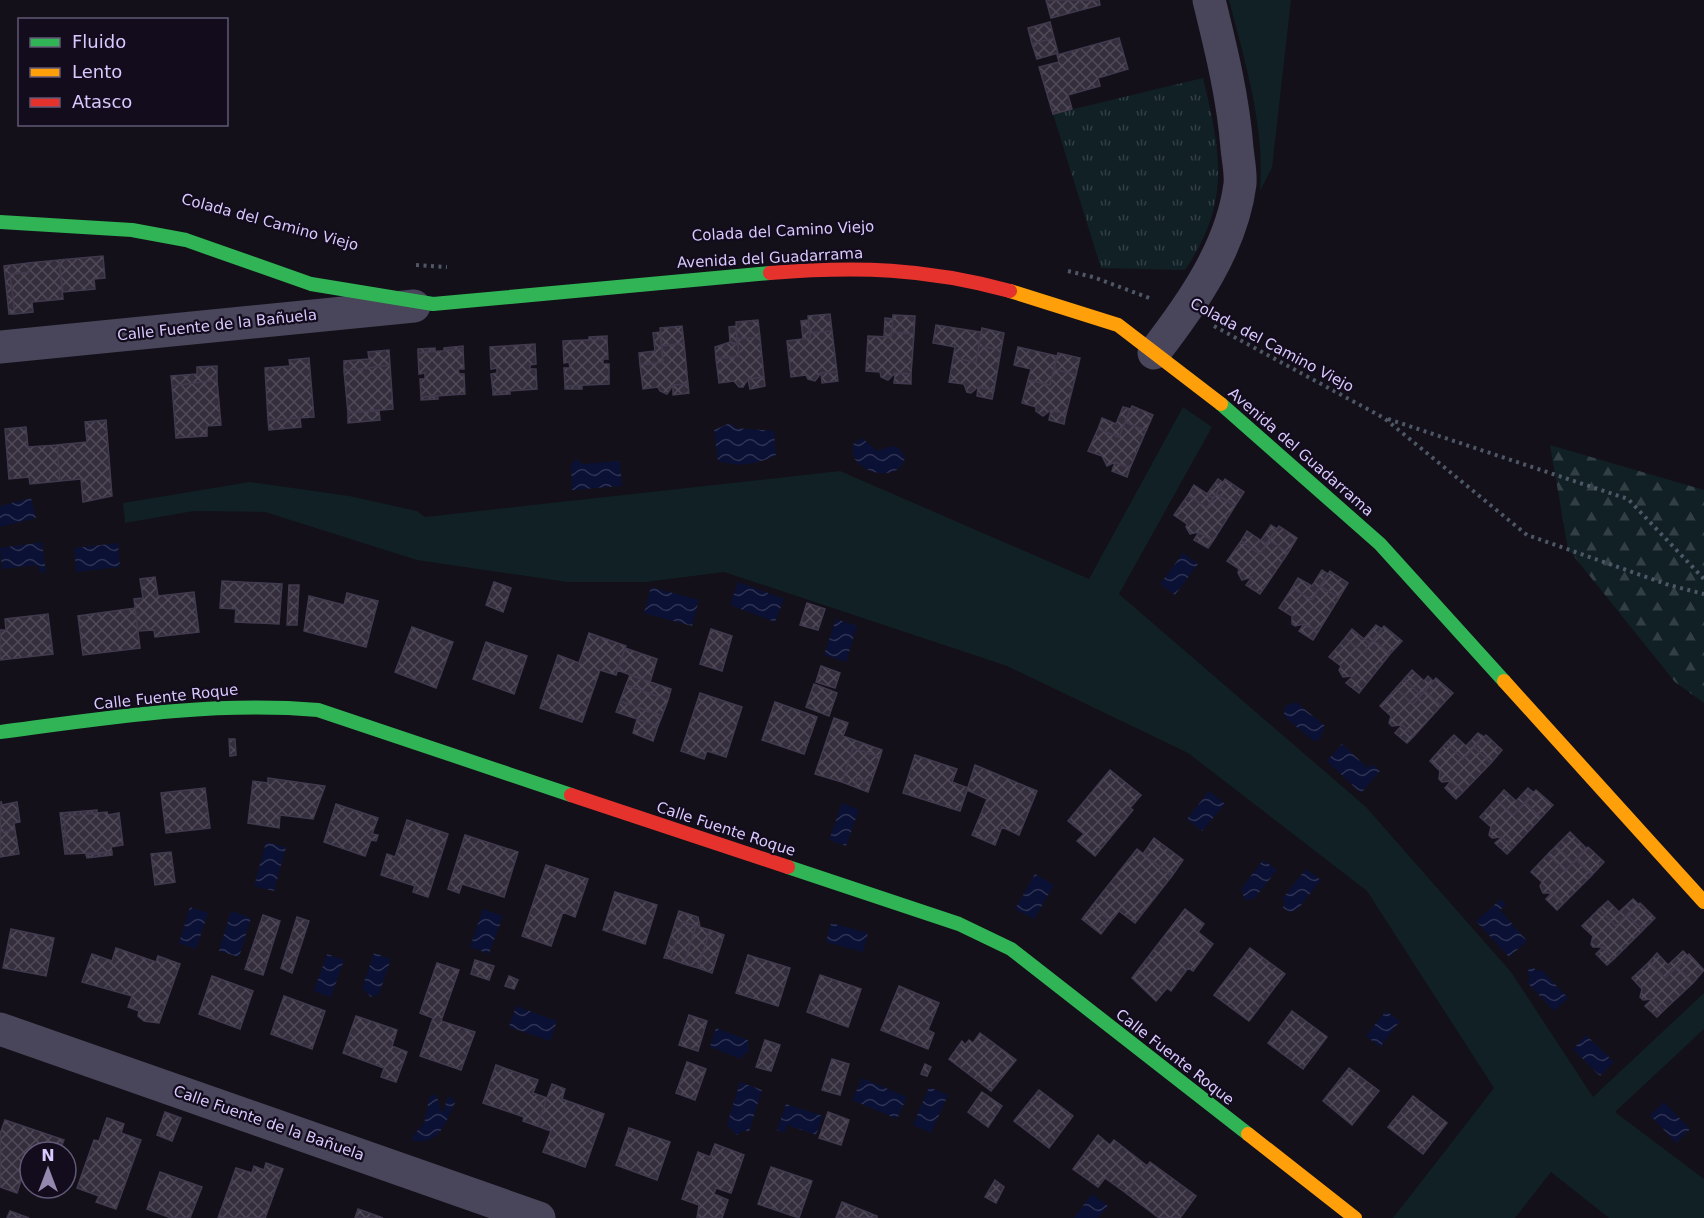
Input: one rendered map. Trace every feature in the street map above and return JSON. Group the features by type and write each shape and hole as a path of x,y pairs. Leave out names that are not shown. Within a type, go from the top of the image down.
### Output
{"street":[{"path":"1154,352 1186,312 1230,227 1240,183 1226,68 1209,0"},
{"name":"Avenida del Guadarrama","path":"0,222 132,230 186,240 311,284 433,304 707,277 834,268 895,269 967,279 1023,294 1118,325 1240,418 1380,544 1704,902"},
{"name":"Calle Fuente de la Bañuela","path":"0,347 433,304"},
{"name":"Calle Fuente Roque","path":"0,732 226,705 283,706 318,710 959,924 1011,949 1355,1218"},
{"name":"Calle Fuente de la Bañuela","path":"0,1029 539,1218"}],"path":[{"path":"412,264 456,266"},
{"name":"Colada del Camino Viejo","path":"1059,269 1093,277 1186,312 1384,418 1527,535 1669,585 1704,594"},
{"path":"1384,418 1628,499 1704,579"}],"green space":[{"path":"1229,0 1291,0 1272,168 1260,191 1261,166 1257,118"},
{"path":"1203,78 1214,130 1218,177 1216,199 1210,222 1200,245 1185,270 1101,268 1053,114"},
{"path":"1183,407 1212,427 1119,594 1366,807 1511,972 1593,1097 1704,993 1704,1029 1615,1112 1704,1179 1704,1218 1609,1218 1551,1172 1515,1218 1393,1218 1494,1088 1367,891 1188,753 1007,666 724,572 646,582 567,582 417,560 265,512 194,511 125,523 123,503 250,482 349,496 417,511 425,517 840,471 1089,579"},
{"path":"1550,445 1704,490 1704,703 1675,682 1568,549"}],"water":[{"path":"730,423 736,428 774,431 776,455 748,464 718,461 714,430"},
{"path":"862,438 877,451 892,446 899,448 905,457 901,466 893,472 884,473 873,472 864,467 856,461 853,453 854,443"},
{"path":"576,459 583,464 620,461 622,486 572,490 571,464"},
{"path":"31,498 36,518 0,527 0,506"},
{"path":"42,542 46,572 40,573 38,565 2,569 0,548"},
{"path":"118,543 120,567 76,572 74,548"},
{"path":"1183,553 1198,564 1175,595 1160,584"},
{"path":"738,582 784,599 775,622 730,605"},
{"path":"651,587 699,600 692,626 644,613"},
{"path":"836,619 857,626 846,662 824,655"},
{"path":"1296,702 1325,726 1320,739 1313,741 1284,716 1285,706"},
{"path":"1342,744 1368,768 1372,764 1380,771 1361,793 1327,761"},
{"path":"1209,791 1225,804 1202,831 1187,819"},
{"path":"842,803 859,810 846,846 829,840"},
{"path":"266,842 286,847 274,891 254,886"},
{"path":"1263,860 1277,870 1254,899 1245,900 1241,889"},
{"path":"1306,869 1321,880 1297,910 1289,912 1283,908 1285,900 1282,899"},
{"path":"1035,874 1054,885 1034,919 1015,909"},
{"path":"1501,899 1506,905 1500,910 1527,941 1509,957 1476,921"},
{"path":"190,907 208,913 196,949 179,943"},
{"path":"483,909 503,916 489,954 470,947"},
{"path":"231,911 251,918 239,957 219,951"},
{"path":"831,923 868,933 863,952 826,942"},
{"path":"374,953 391,959 379,994 371,997 362,988"},
{"path":"327,954 344,960 331,997 314,991"},
{"path":"1532,967 1538,971 1541,969 1568,998 1554,1011 1527,982 1530,979 1527,971"},
{"path":"516,1006 557,1021 550,1041 509,1027"},
{"path":"1386,1011 1400,1021 1380,1047 1366,1036"},
{"path":"716,1028 748,1040 749,1052 741,1059 710,1047"},
{"path":"1586,1035 1614,1062 1600,1076 1573,1049"},
{"path":"862,1078 907,1097 897,1119 852,1100"},
{"path":"740,1082 762,1090 749,1132 745,1130 737,1135 727,1125"},
{"path":"929,1087 948,1095 931,1133 913,1125"},
{"path":"433,1094 437,1096 441,1112 444,1111 447,1098 452,1097 455,1103 436,1136 430,1140 413,1141 412,1137 424,1123 430,1096"},
{"path":"1664,1102 1690,1129 1676,1143 1650,1115"},
{"path":"786,1104 823,1116 816,1135 787,1125 785,1133 777,1130"},
{"path":"1092,1194 1108,1206 1098,1218 1074,1218"}],"building":[{"path":"1046,0 1099,0 1100,5 1051,18"},
{"path":"1050,22 1054,38 1032,44 1028,28"},
{"path":"1054,38 1058,53 1037,59 1032,44"},
{"path":"1119,38 1128,69 1098,78 1100,86 1068,95 1072,109 1053,114 1039,67 1059,62 1057,55"},
{"path":"103,256 105,278 94,279 95,289 63,292 59,260"},
{"path":"59,260 63,299 32,302 33,312 15,314 10,274 29,272 28,263"},
{"path":"28,263 29,272 10,274 15,314 9,314 4,266"},
{"path":"830,314 832,331 810,333 808,316"},
{"path":"893,315 915,316 914,334 892,332"},
{"path":"885,318 893,319 891,337 884,337"},
{"path":"758,320 760,337 737,339 736,322"},
{"path":"808,320 810,338 803,339 801,321"},
{"path":"936,325 981,332 976,362 953,358 955,347 933,343"},
{"path":"682,326 684,343 662,346 660,328"},
{"path":"736,326 738,344 734,345 730,342 729,327"},
{"path":"982,328 1004,333 1001,350 979,346"},
{"path":"832,331 837,372 821,373 815,381 808,379 806,375 791,377 787,341 810,338 810,333"},
{"path":"660,332 663,362 640,365 639,353 655,351 653,333"},
{"path":"892,332 914,334 911,374 895,373 888,380 881,377 880,372 866,371 868,336 891,337"},
{"path":"607,336 607,339 589,340 589,337"},
{"path":"760,337 764,377 748,379 743,387 739,387 734,381 719,383 716,359 739,356 737,339"},
{"path":"607,339 608,359 603,359 603,364 609,364 609,384 565,386 564,368 570,368 569,362 564,363 563,341"},
{"path":"730,342 738,344 739,356 716,359 715,347"},
{"path":"684,343 688,384 673,385 667,394 660,391 658,387 643,389 640,365 663,362 662,346"},
{"path":"535,344 536,364 530,365 530,369 536,369 537,389 493,392 491,374 497,373 497,368 491,369 490,347"},
{"path":"463,346 463,349 444,350 444,348"},
{"path":"979,346 1001,350 994,390 978,387 971,393 967,392 964,384 949,382 953,358 976,362"},
{"path":"1018,347 1057,356 1050,385 1028,380 1031,369 1014,365"},
{"path":"435,348 435,351 418,353 418,349"},
{"path":"463,349 464,369 458,369 459,374 464,374 465,394 421,397 420,379 425,379 425,373 419,374 418,353"},
{"path":"389,350 390,365 344,371 344,361 369,359 368,352"},
{"path":"1058,353 1080,358 1076,375 1054,369"},
{"path":"309,358 314,417 268,420 265,368 290,366 289,360"},
{"path":"390,365 393,409 348,413 344,371"},
{"path":"217,366 217,380 172,386 171,376 197,374 197,367"},
{"path":"1054,369 1076,375 1066,414 1051,410 1043,416 1036,411 1036,407 1022,403 1028,380 1050,385"},
{"path":"837,372 838,381 822,383 821,373"},
{"path":"895,373 911,374 911,384 894,383"},
{"path":"764,377 765,386 750,389 748,379"},
{"path":"217,380 221,425 207,426 207,436 176,438 172,386"},
{"path":"688,384 689,393 673,395 673,385"},
{"path":"582,385 582,389 565,389 565,386"},
{"path":"978,387 994,390 992,399 977,396"},
{"path":"510,391 510,394 493,395 493,392"},
{"path":"438,396 438,399 421,400 421,397"},
{"path":"1132,406 1153,415 1146,431 1125,422"},
{"path":"1123,407 1131,409 1119,437 1098,429 1102,418 1116,424"},
{"path":"379,410 380,420 348,423 348,413"},
{"path":"1051,410 1066,414 1064,424 1049,420"},
{"path":"300,418 301,427 269,430 268,420"},
{"path":"106,420 112,496 83,502 81,479 60,481 57,445 87,442 85,422"},
{"path":"1125,422 1146,431 1130,468 1115,462 1107,466 1102,456 1088,451 1098,429 1119,437"},
{"path":"26,427 28,447 57,445 60,481 30,484 29,477 9,479 5,429"},
{"path":"1115,462 1130,468 1127,477 1112,471"},
{"path":"1218,479 1224,483 1213,498 1207,494"},
{"path":"1225,479 1244,492 1235,506 1216,494"},
{"path":"1194,485 1213,498 1207,508 1188,495"},
{"path":"1216,494 1235,506 1213,541 1199,532 1190,534 1186,527 1187,524 1174,515 1188,495 1207,508"},
{"path":"1271,525 1277,529 1266,544 1261,540"},
{"path":"1279,526 1297,538 1288,553 1269,540"},
{"path":"1247,531 1266,544 1260,554 1241,541"},
{"path":"1199,532 1213,541 1208,548 1194,540"},
{"path":"1269,540 1288,553 1260,594 1246,585 1252,577 1242,580 1238,573 1239,569 1227,561 1241,541 1260,554"},
{"path":"1322,570 1328,574 1312,600 1292,588 1298,578 1312,586"},
{"path":"1330,571 1348,583 1339,598 1320,586"},
{"path":"155,577 158,596 194,592 199,632 155,637 154,630 138,631 134,599 143,598 140,579"},
{"path":"222,581 282,584 279,624 235,622 236,609 220,608"},
{"path":"494,582 511,588 503,612 486,605"},
{"path":"289,585 299,585 297,625 287,625"},
{"path":"1320,586 1339,598 1318,632 1304,624 1295,626 1292,624 1292,616 1279,608 1292,588 1312,600"},
{"path":"347,593 378,601 366,647 304,631 309,596 344,605"},
{"path":"807,603 825,609 818,630 800,625"},
{"path":"135,608 140,648 83,655 78,616"},
{"path":"48,614 53,654 0,660 0,630 6,630 5,619"},
{"path":"1304,624 1318,632 1313,640 1299,631"},
{"path":"1376,625 1382,629 1370,644 1364,639"},
{"path":"1384,626 1402,641 1390,654 1373,640"},
{"path":"412,627 453,642 436,688 395,672"},
{"path":"711,629 732,636 722,671 700,664"},
{"path":"1352,629 1370,644 1363,653 1345,638"},
{"path":"589,633 626,646 616,675 600,670 582,722 540,708 558,655 579,663"},
{"path":"1345,638 1363,653 1373,640 1390,654 1359,693 1346,683 1353,676 1343,677 1339,670 1341,666 1329,657"},
{"path":"486,642 527,656 514,694 473,679"},
{"path":"625,648 657,659 650,682 617,670"},
{"path":"821,666 840,673 835,688 816,682"},
{"path":"1412,670 1424,681 1428,676 1433,681 1421,695 1404,679"},
{"path":"630,675 671,689 668,700 626,685"},
{"path":"1436,678 1453,693 1441,706 1425,691"},
{"path":"1404,679 1421,695 1413,704 1396,688"},
{"path":"814,684 837,693 829,716 806,707"},
{"path":"626,685 668,700 662,716 620,701"},
{"path":"1396,688 1413,704 1425,691 1441,706 1414,736 1402,725 1392,726 1389,723 1391,716 1380,706"},
{"path":"700,693 742,707 726,757 707,751 704,759 681,751"},
{"path":"620,701 662,716 658,726 616,712"},
{"path":"775,702 817,717 804,754 762,740"},
{"path":"834,718 848,723 843,736 882,750 880,757 853,748 842,782 815,774"},
{"path":"637,719 658,726 653,741 633,733"},
{"path":"1402,725 1414,736 1407,743 1395,733"},
{"path":"1478,733 1484,737 1463,759 1446,743 1454,735 1466,746"},
{"path":"1486,735 1502,750 1491,763 1474,747"},
{"path":"229,739 235,739 236,755 230,756"},
{"path":"1446,743 1463,759 1474,747 1491,763 1463,792 1451,781 1442,782 1439,779 1440,771 1430,761"},
{"path":"853,748 880,757 871,783 857,778 855,787 842,782"},
{"path":"915,755 957,769 952,782 968,788 960,811 903,793"},
{"path":"975,765 1037,791 1019,835 1002,827 995,845 972,835 987,799 967,790"},
{"path":"1110,770 1141,795 1130,808 1133,810 1095,856 1077,841 1084,834 1068,821"},
{"path":"268,778 325,786 313,819 280,815 279,828 248,823 253,781 268,783"},
{"path":"857,778 871,783 868,792 855,787"},
{"path":"1451,781 1463,792 1456,799 1445,788"},
{"path":"205,788 210,828 166,833 161,793"},
{"path":"1528,788 1534,793 1513,815 1496,799 1504,790 1516,801"},
{"path":"1536,790 1553,805 1541,818 1525,802"},
{"path":"1496,799 1513,815 1525,802 1541,818 1513,848 1502,837 1492,838 1489,835 1491,827 1480,817"},
{"path":"1,801 2,805 17,802 20,822 14,823 15,830 0,832"},
{"path":"336,804 378,818 372,834 378,835 376,841 371,840 365,856 324,842"},
{"path":"97,810 97,813 64,816 67,854 65,854 60,813"},
{"path":"107,812 108,815 119,813 123,845 111,847 112,852 67,854 64,816"},
{"path":"407,820 448,834 428,897 413,892 415,886 381,875 387,854 395,857"},
{"path":"15,830 19,854 0,857 0,832"},
{"path":"1570,832 1586,848 1573,863 1556,846"},
{"path":"465,835 518,852 504,897 462,884 459,893 448,889"},
{"path":"1502,837 1513,848 1507,854 1495,843"},
{"path":"1154,838 1183,860 1172,876 1143,854"},
{"path":"1556,846 1573,863 1565,871 1548,854"},
{"path":"1588,847 1604,862 1592,875 1576,859"},
{"path":"1137,849 1172,876 1135,923 1119,911 1111,921 1092,906"},
{"path":"112,852 112,855 87,858 86,855"},
{"path":"171,852 175,882 155,885 151,854"},
{"path":"1548,854 1565,871 1576,859 1592,875 1563,904 1552,893 1543,893 1540,886 1542,882 1531,872"},
{"path":"546,865 588,879 575,917 563,912 551,946 522,936"},
{"path":"615,892 657,905 645,944 603,930"},
{"path":"1552,893 1563,904 1557,910 1546,899"},
{"path":"1633,899 1638,904 1616,926 1599,909 1608,901 1619,912"},
{"path":"1640,903 1655,918 1643,930 1627,915"},
{"path":"1092,906 1111,921 1101,934 1082,919"},
{"path":"1185,909 1204,924 1198,932 1213,944 1193,971 1188,968 1171,991 1167,988 1156,1001 1132,978"},
{"path":"1599,909 1616,926 1627,915 1643,930 1614,959 1603,947 1593,947 1591,944 1593,936 1582,926"},
{"path":"679,911 698,917 700,927 683,922 670,959 664,958"},
{"path":"263,915 280,921 263,975 245,969"},
{"path":"297,917 309,921 292,973 281,968"},
{"path":"683,922 696,926 684,964 670,959"},
{"path":"696,926 710,930 698,968 684,964"},
{"path":"11,929 54,938 46,976 3,968"},
{"path":"710,930 724,935 712,973 698,968"},
{"path":"1603,947 1614,959 1607,965 1596,954"},
{"path":"116,948 156,962 158,956 180,964 159,1023 144,1021 138,1016 139,1011 128,1007 132,996 82,982 92,954 112,961"},
{"path":"1250,948 1285,974 1249,1021 1214,995"},
{"path":"1683,951 1688,956 1665,978 1649,962 1657,953 1668,965"},
{"path":"1689,954 1704,970 1693,983 1677,967"},
{"path":"748,955 790,968 778,1006 736,993"},
{"path":"475,960 494,966 489,980 471,974"},
{"path":"1649,962 1665,978 1677,967 1693,983 1663,1011 1652,999 1643,1000 1640,997 1642,989 1632,978"},
{"path":"437,963 459,970 441,1021 475,1032 461,1070 420,1056 433,1018 420,1013"},
{"path":"820,975 861,989 848,1027 807,1012"},
{"path":"212,976 253,991 240,1029 199,1014"},
{"path":"509,976 518,980 514,989 505,986"},
{"path":"899,986 939,1003 928,1030 934,1033 928,1049 881,1030"},
{"path":"284,996 325,1011 312,1049 271,1034"},
{"path":"1652,999 1663,1011 1657,1017 1645,1006"},
{"path":"1292,1011 1327,1037 1303,1069 1268,1043"},
{"path":"689,1015 707,1021 698,1051 679,1045"},
{"path":"356,1016 397,1030 392,1046 407,1052 396,1082 381,1077 384,1068 343,1053"},
{"path":"980,1033 1016,1060 991,1091 949,1059 962,1041 965,1045 969,1040 973,1043"},
{"path":"765,1040 780,1045 771,1071 756,1067"},
{"path":"832,1059 849,1064 840,1095 822,1090"},
{"path":"687,1062 706,1069 695,1100 676,1093"},
{"path":"925,1064 931,1067 927,1076 921,1074"},
{"path":"496,1065 538,1080 533,1093 547,1098 537,1126 523,1121 524,1117 483,1103"},
{"path":"1349,1068 1379,1091 1352,1125 1323,1101"},
{"path":"552,1084 565,1089 562,1099 604,1114 585,1167 543,1152 551,1131 537,1126"},
{"path":"1039,1090 1073,1116 1049,1148 1014,1121"},
{"path":"982,1092 1002,1106 988,1127 968,1112"},
{"path":"1413,1096 1447,1123 1423,1154 1388,1127"},
{"path":"165,1112 181,1118 172,1141 157,1135"},
{"path":"828,1112 849,1120 841,1145 819,1138"},
{"path":"107,1118 124,1124 121,1133 141,1140 116,1209 96,1202 99,1196 78,1188 94,1140 99,1141"},
{"path":"5,1120 64,1140 18,1140 17,1193 0,1187 0,1134"},
{"path":"629,1128 670,1142 657,1180 616,1165"},
{"path":"1098,1135 1110,1145 1114,1140 1147,1166 1126,1193 1105,1178 1098,1187 1073,1169"},
{"path":"715,1144 744,1155 731,1193 716,1188 714,1194 728,1200 722,1218 697,1218 699,1205 682,1199 698,1152 710,1157"},
{"path":"1150,1162 1196,1196 1180,1218 1159,1218 1126,1193"},
{"path":"266,1163 283,1169 265,1218 218,1218 236,1168 252,1173 254,1166 264,1170"},
{"path":"771,1167 812,1181 799,1218 758,1204"},
{"path":"160,1172 202,1187 190,1218 171,1218 147,1209"},
{"path":"995,1180 1004,1187 996,1203 985,1197"},
{"path":"842,1202 877,1216 877,1218 836,1218"},
{"path":"358,1209 383,1218 355,1218"},
{"path":"10,1211 29,1218 7,1218"}],"traffic: fast":[{"path":"0,222 132,230 186,240 311,284 433,304 770,273"},
{"path":"1221,404 1380,544 1504,681"},
{"path":"0,732 198,709 318,710 571,795"},
{"path":"788,867 959,924 1011,949 1248,1134"}],"traffic: slow":[{"path":"1010,291 1118,325 1221,404"},
{"path":"1504,681 1704,902"},
{"path":"1248,1134 1355,1218"}],"traffic: jam":[{"path":"770,273 832,270 920,273 1010,291"},
{"path":"571,795 788,867"}]}
